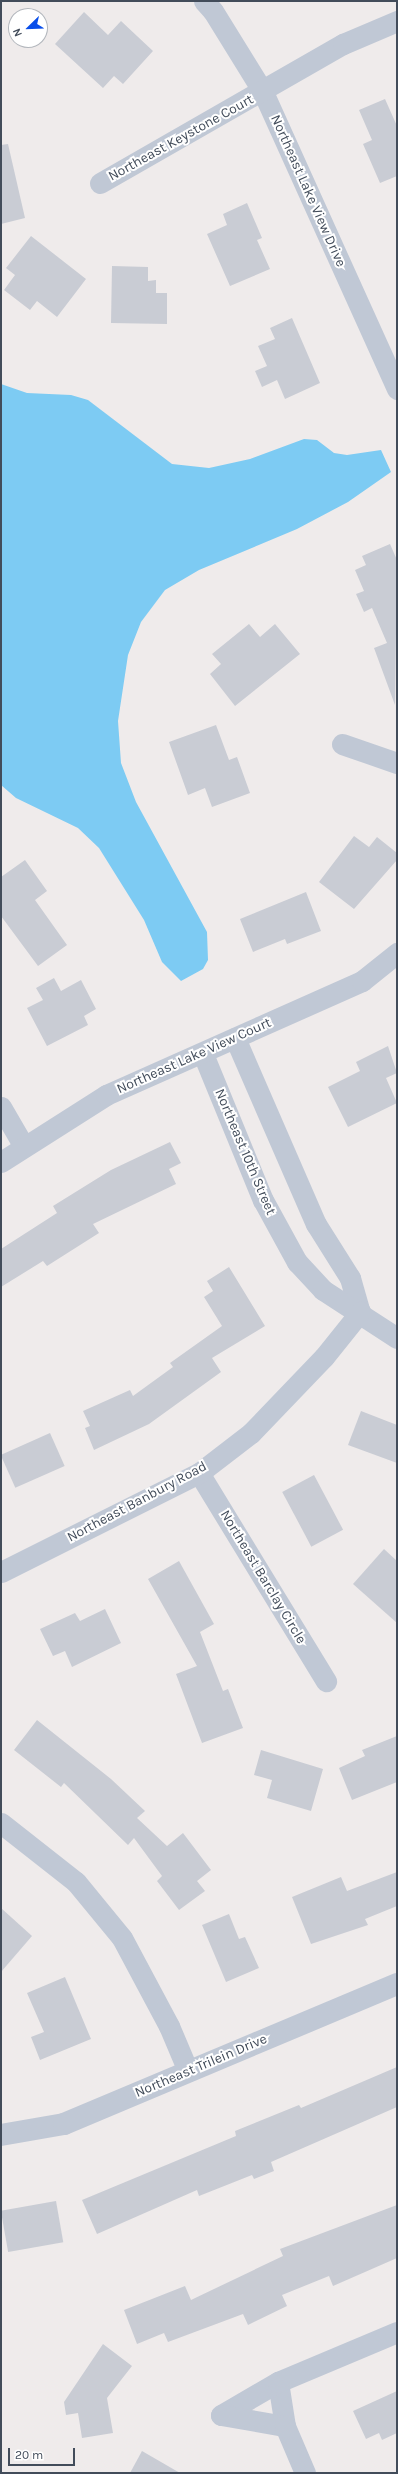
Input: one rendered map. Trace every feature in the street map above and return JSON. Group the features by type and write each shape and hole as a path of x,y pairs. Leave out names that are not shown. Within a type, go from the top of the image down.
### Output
{"street":[{"name":"Northeast Lake View Drive","path":"204,1 214,10 263,92 397,389"},
{"name":"Northeast Keystone Court","path":"100,183 263,92 343,44 397,21"},
{"path":"342,744 397,763"},
{"name":"Northeast Lake View Court","path":"1,1162 22,1145 106,1095 203,1054 362,981 394,956"},
{"path":"235,1038 316,1224 350,1278 360,1312"},
{"name":"Northeast 10th Street","path":"203,1054 263,1200 297,1262 323,1290 360,1312 397,1338"},
{"path":"1,1107 22,1145"},
{"name":"Northeast Banbury Road","path":"1,1572 199,1473 251,1433 324,1357 360,1312"},
{"name":"Northeast Barclay Circle","path":"199,1473 326,1681"},
{"path":"1,1823 76,1882 122,1938 168,2026 188,2071"},
{"name":"Northeast Trilein Drive","path":"1,2135 64,2124 397,1984"},
{"path":"285,2426 221,2415 278,2382 397,2332"},
{"path":"278,2382 285,2426 305,2473"}],"water":[{"path":"1,384 27,393 71,395 88,400 172,464 209,468 250,459 304,439 317,440 334,453 347,455 381,450 391,472 348,502 297,529 199,570 165,590 141,622 128,655 118,721 121,763 136,802 207,932 208,960 203,969 181,981 162,962 144,920 99,848 78,828 16,798 1,785"}],"building":[{"path":"84,12 108,35 121,21 153,51 123,84 114,76 103,88 55,44"},
{"path":"385,99 397,126 397,176 380,183 363,144 372,140 359,110"},
{"path":"8,144 25,218 1,224 1,145"},
{"path":"247,203 262,238 257,240 270,269 230,286 207,234 227,225 223,214"},
{"path":"31,236 86,279 57,317 37,301 30,310 4,290 15,275 6,268"},
{"path":"112,266 148,267 148,281 156,280 156,293 167,293 167,324 111,323"},
{"path":"292,318 320,383 285,399 277,380 262,387 255,371 267,366 258,346 275,339 270,328"},
{"path":"390,544 397,560 395,705 374,648 387,643 372,608 364,612 356,594 364,591 355,570 366,565 362,556"},
{"path":"249,624 260,637 275,624 300,654 235,706 210,674 221,664 212,654"},
{"path":"216,725 229,760 237,757 250,793 212,807 205,788 188,795 169,742"},
{"path":"354,836 369,847 377,837 397,853 397,860 354,909 319,882"},
{"path":"25,860 47,891 35,900 67,945 38,966 1,916 1,877"},
{"path":"306,892 321,931 287,944 285,939 253,952 240,919"},
{"path":"54,978 61,991 81,980 96,1009 84,1016 88,1025 47,1046 27,1008 43,1000 36,988"},
{"path":"388,1046 397,1073 386,1078 397,1103 348,1127 328,1087 360,1071 356,1062"},
{"path":"170,1142 181,1163 169,1169 176,1184 93,1224 99,1233 47,1266 43,1261 1,1287 1,1249 57,1213 53,1206 111,1170"},
{"path":"229,1267 265,1326 212,1358 221,1372 149,1424 94,1450 85,1428 90,1426 83,1411 130,1390 133,1396 173,1367 170,1363 222,1326 204,1297 213,1291 207,1281"},
{"path":"361,1411 397,1425 397,1463 348,1445"},
{"path":"50,1433 65,1466 15,1488 1,1455"},
{"path":"314,1475 343,1530 311,1547 282,1492"},
{"path":"384,1549 397,1561 397,1623 353,1584"},
{"path":"179,1561 214,1624 200,1632 223,1691 228,1689 243,1728 202,1743 176,1674 197,1666 148,1579"},
{"path":"105,1609 121,1643 72,1667 65,1651 53,1656 40,1629 75,1613 80,1621"},
{"path":"37,1720 111,1779 145,1811 137,1818 167,1846 183,1833 211,1870 197,1881 205,1891 179,1910 157,1881 162,1876 134,1838 128,1845 64,1783 61,1787 14,1750"},
{"path":"397,1736 397,1782 352,1800 339,1768 365,1756 362,1750"},
{"path":"261,1750 323,1769 311,1811 267,1798 272,1780 254,1775"},
{"path":"397,1872 397,1906 365,1919 368,1925 311,1944 292,1897 341,1877 347,1891"},
{"path":"1,1908 32,1936 1,1972"},
{"path":"229,1914 239,1939 245,1937 259,1968 226,1982 202,1925"},
{"path":"65,1977 91,2039 40,2060 31,2037 44,2032 27,1993"},
{"path":"397,2067 397,2107 271,2162 274,2171 254,2179 252,2175 199,2196 197,2190 97,2234 82,2200 236,2136 235,2131 299,2105 301,2108"},
{"path":"56,2201 63,2242 8,2252 1,2211"},
{"path":"397,2205 397,2258 333,2286 329,2276 282,2295 287,2306 248,2325 243,2314 168,2342 164,2333 137,2344 124,2310 185,2286 191,2300 283,2256 280,2249"},
{"path":"103,2344 132,2366 107,2398 113,2433 82,2438 78,2413 66,2415 64,2402"},
{"path":"397,2391 397,2433 382,2440 379,2433 366,2439 353,2411"},
{"path":"142,2451 180,2473 130,2473"}]}
